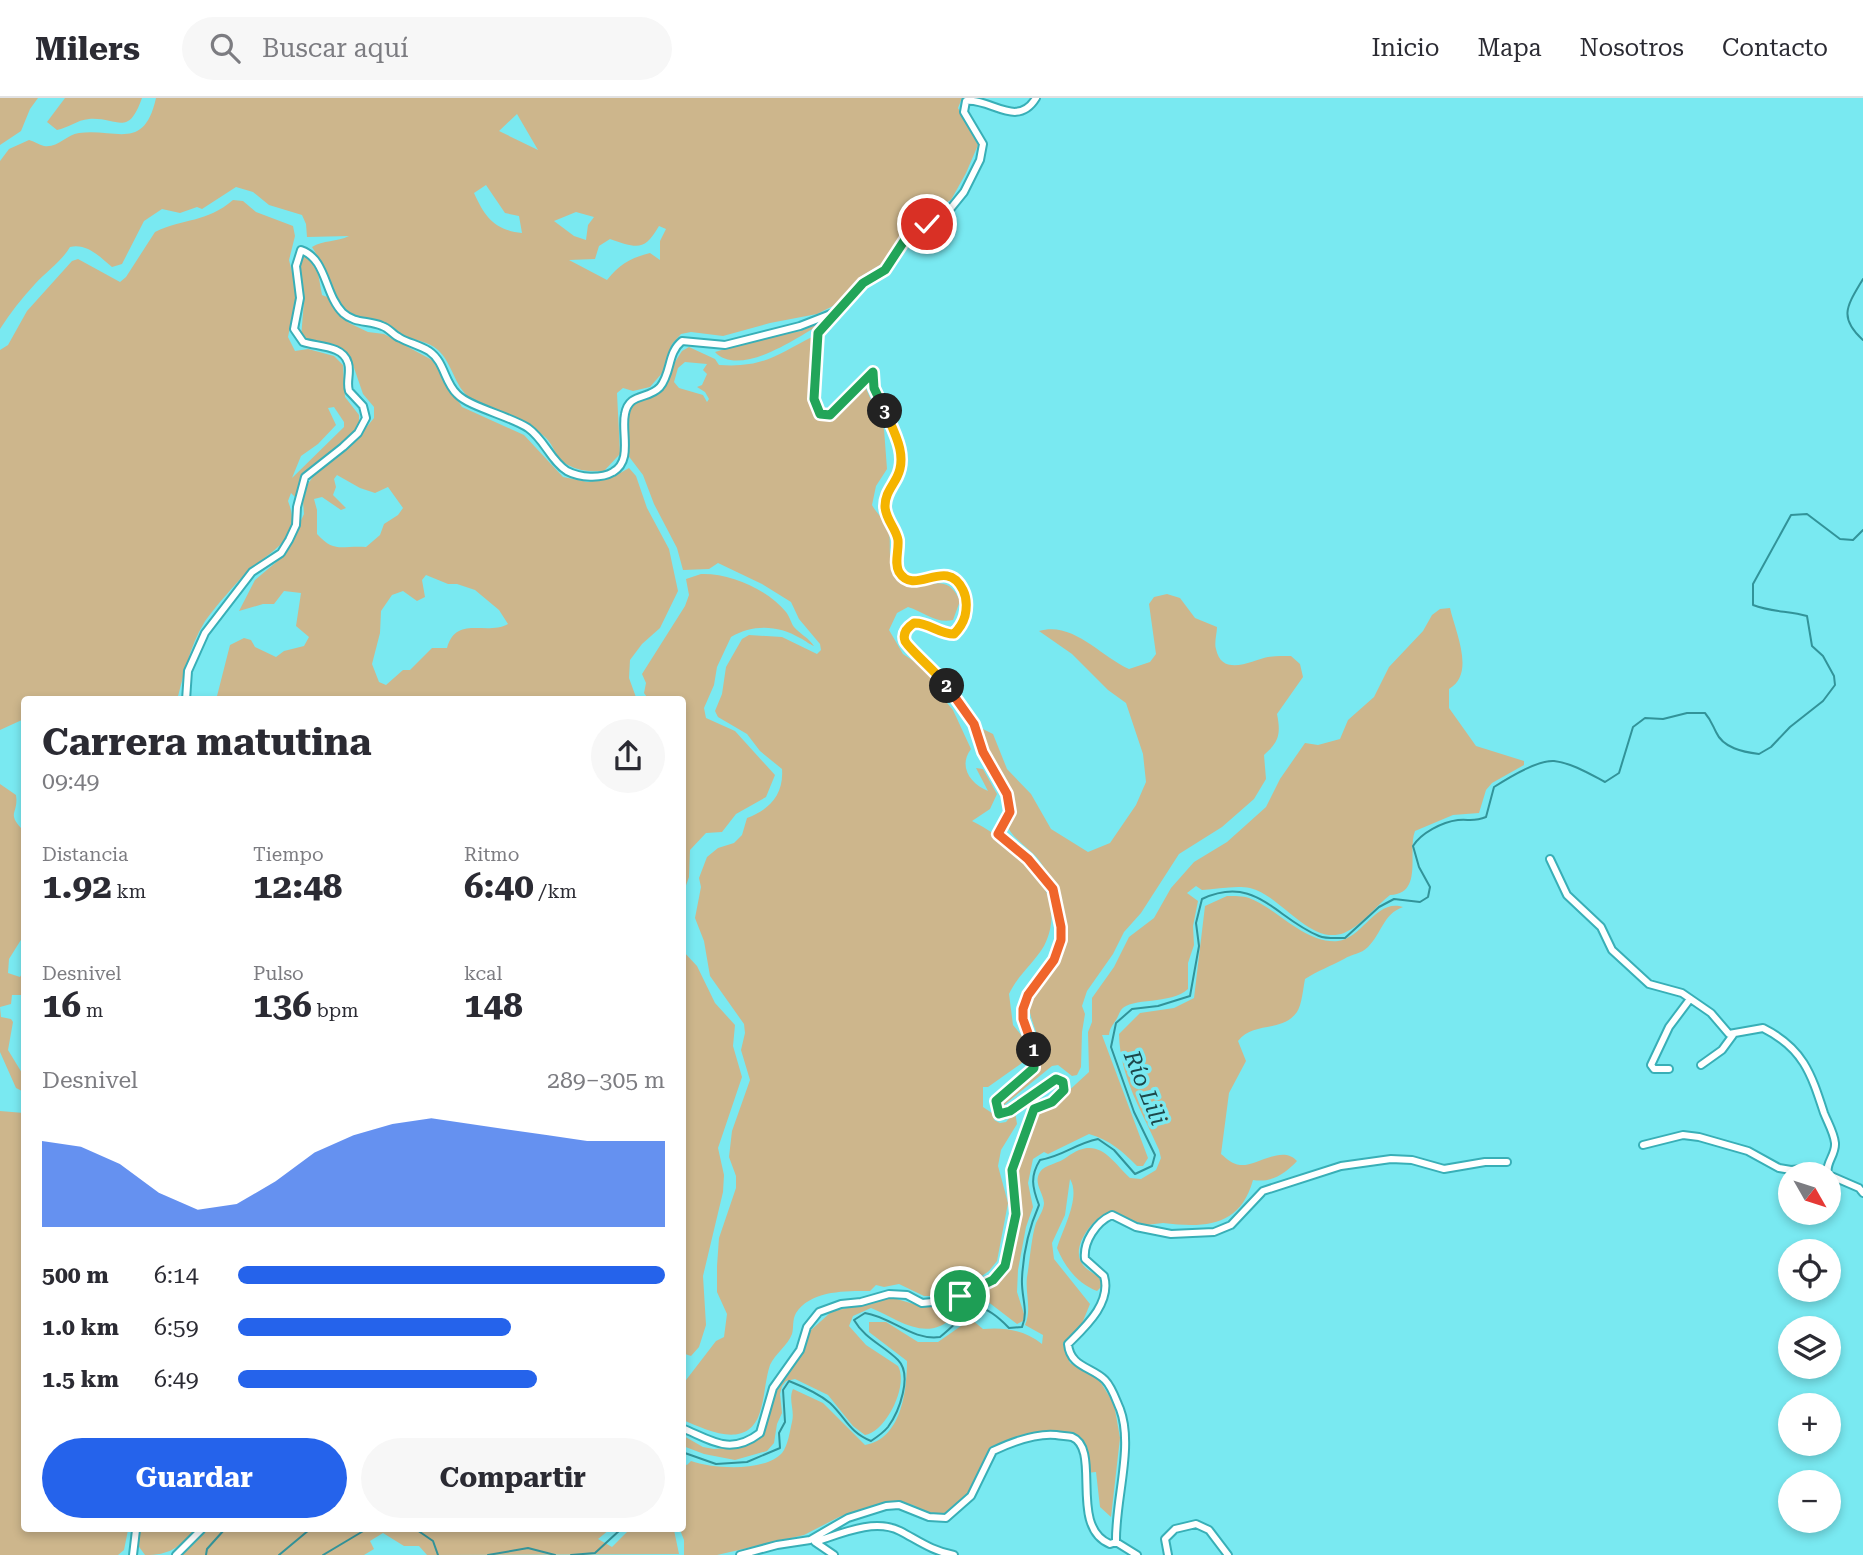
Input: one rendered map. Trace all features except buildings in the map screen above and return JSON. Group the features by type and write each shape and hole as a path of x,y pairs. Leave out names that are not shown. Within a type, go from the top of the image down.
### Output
{"street":[{"path":"686,1431 709,1442 724,1445 740,1443 760,1433 773,1388 800,1350 813,1318 826,1307 899,1293 928,1304 960,1296 1000,1274 1009,1254 1014,1229 1016,1200 1012,1182 1015,1155 1034,1109 1052,1102 1064,1090 1063,1082 1056,1079 1004,1115 999,1114 996,1101 1034,1068 1035,1053 1023,1019 1023,1009 1028,995 1054,960 1061,940 1061,927 1053,889 1028,859 998,834 1010,812 1010,805 1007,794 983,752 974,724 939,675 904,640 905,632 914,623 954,634 964,621 967,607 965,594 959,582 950,575 942,574 919,581 901,575 897,568 898,540 889,524 885,502 898,474 902,457 874,388 873,372 830,415 820,414 816,407 818,333 863,283 885,270 906,238 951,208 964,192 981,160 983,144 964,112 966,101 975,98 1022,111 1030,108 1036,98"},
{"path":"186,696 188,671 205,633 252,572 281,553 289,540 296,525 297,507 305,477 351,440 366,418 363,406 349,391 346,358 333,348 303,342 294,329 300,298 296,266 301,250 316,259 332,300 345,315 364,323 382,325 400,338 430,352 438,359 454,392 463,400 497,412 527,428 543,442 554,459 567,471 591,477 611,473 621,465 626,456 623,432 627,405 635,397 650,394 661,386 670,369 672,352 682,341 725,345 800,326 838,310"},
{"path":"1550,859 1567,895 1601,927 1612,950 1649,984 1672,989 1690,999 1711,1013 1721,1026 1733,1035"},
{"path":"1669,1069 1654,1069 1651,1065 1669,1027 1690,999"},
{"path":"1701,1065 1722,1050 1733,1035 1763,1028 1784,1040 1801,1058 1815,1082 1833,1136 1834,1152 1829,1162"},
{"path":"1643,1145 1683,1135 1699,1137 1748,1152 1778,1167"},
{"path":"1116,1542 1115,1518 1126,1431 1108,1382 1079,1365 1068,1345 1079,1336 1105,1296 1104,1276 1085,1259 1084,1254 1099,1224 1112,1215 1136,1227 1161,1232 1214,1232 1231,1225 1263,1191 1340,1166 1391,1159 1412,1160 1444,1170 1485,1162 1507,1162"},
{"path":"1841,1180 1859,1188 1863,1193"},
{"path":"813,1541 848,1518 886,1506 899,1505 929,1517 946,1518 971,1496 993,1451 1047,1434 1072,1437 1079,1442 1085,1458 1090,1522 1105,1542 1116,1542"},
{"path":"1168,1555 1165,1539 1169,1533 1196,1524 1209,1530 1228,1555"},
{"path":"740,1555 777,1545 813,1541 860,1528 882,1526 898,1530 925,1548 954,1555"},
{"path":"133,1555 136,1532"},
{"path":"176,1555 199,1532"},
{"path":"813,1541 834,1555"},
{"path":"1116,1542 1137,1555"}],"shaded area":[{"path":"0,98 38,98 21,131 0,145"},
{"path":"65,98 142,98 132,118 127,122 89,119 57,130 47,122"},
{"path":"156,98 962,98 958,108 978,145 951,200 923,214 907,227 885,262 860,277 841,302 817,314 723,336 691,332 681,334 672,344 663,372 650,387 633,391 623,388 617,393 620,454 604,471 594,471 568,465 537,430 470,398 460,387 443,356 434,347 401,335 382,322 359,318 347,312 337,299 312,247 349,236 307,237 302,215 269,205 253,192 236,187 202,209 197,207 180,213 162,209 144,221 122,264 112,267 88,249 70,247 25,295 0,329 0,161 9,149 29,140 49,146 79,133 127,134 144,126 151,115","holes":["517,114 538,150 499,131","486,185 505,213 519,216 522,233 504,229 492,221 474,193","576,212 594,217 588,225 586,240 574,236 554,221","659,226 666,229 660,241 660,260 650,253 637,257 626,262 607,280 569,260 595,259 599,246 610,239 639,246 654,234"]},
{"path":"233,200 243,201 256,212 293,226 295,236 289,260 297,292 288,337 295,351 308,349 334,356 343,365 345,397 359,415 359,425 353,434 301,482 295,497 291,493 288,501 292,523 284,540 243,576 204,623 191,651 178,696 21,696 21,720 0,730 0,350 8,345 27,311 72,261 78,259 120,282 155,232 214,213","holes":["334,407 344,422 344,427 292,478 301,456 318,444 336,425 328,408"]},
{"path":"304,252 318,273 322,295 327,297 349,323 368,332 384,334 432,360 462,407 524,435 563,477 588,482 615,476 629,468 636,476 647,508 669,549 678,591 660,628 642,644 630,660 629,678 636,696 217,696 230,645 244,638 251,640 255,647 276,657 284,651 304,646 309,637 296,626 301,593 284,591 274,604 263,604 239,611 255,580 281,558 291,542 304,514 303,501 314,475 352,445 374,418 374,407 363,394 352,362 336,347 318,346 301,338 304,301 298,259","holes":["337,475 375,493 388,487 403,508 398,515 384,524 380,535 366,547 339,547 329,544 317,534 314,499 322,497 341,510 346,508 333,495 336,487 334,479","426,575 448,584 475,590 499,610 508,624 457,632 447,648 432,648 410,670 403,670 386,685 379,682 372,664 380,633 381,611 392,595 403,591 417,601 425,597 422,580"]},
{"path":"825,321 787,344 755,358 740,361 726,359 715,352 764,337 801,331"},
{"path":"814,336 815,340 810,349 813,363 811,408 825,418 836,412 845,396 864,384 884,429 887,469 876,486 872,505 888,527 893,567 901,578 909,583 948,585 960,601 953,620 936,619 908,607 897,613 889,630 903,654 924,668 933,678 942,697 953,710 971,749 967,755 966,768 971,779 988,791 976,768 983,769 997,794 990,809 972,821 1005,842 1035,871 1051,906 1051,926 1044,946 1009,994 1013,1025 1022,1036 1027,1052 1022,1063 988,1087 983,1087 983,1107 995,1115 994,1120 1006,1122 1015,1111 1017,1124 1001,1150 998,1166 1008,1203 997,1261 989,1271 973,1282 932,1296 924,1296 899,1284 884,1287 876,1285 870,1291 830,1293 803,1305 794,1318 790,1338 770,1365 762,1406 754,1424 746,1431 726,1434 686,1421 686,1380 716,1341 724,1337 727,1314 717,1292 719,1238 736,1188 736,1176 729,1157 732,1131 750,1080 741,1050 744,1024 710,976 704,941 695,918 701,887 699,878 707,857 718,848 734,843 742,835 747,818 768,806 778,794 782,769 760,751 747,734 718,717 715,711 722,694 726,667 742,639 749,635 782,637 817,654 821,650 820,644 799,619 791,602 762,584 718,563 709,569 683,570 677,548 654,504 643,475 627,454 626,419 633,403 655,393 682,351 689,347 715,359 719,365 747,364 769,359","holes":["685,362 707,364 703,370 707,374 702,385 697,387 705,392 709,399 707,402 703,395 679,388 674,382 678,368"]},
{"path":"701,574 713,574 748,584 778,604 794,627 814,646 792,634 766,628 748,630 731,637 717,667 714,685 704,708 706,718 735,731 775,775 766,797 736,814 722,832 706,833 690,850 686,886 686,696 646,696 644,693 646,683 642,674 685,606 689,595 686,579"},
{"path":"1167,594 1180,598 1195,618 1217,627 1215,647 1219,658 1225,663 1239,665 1268,657 1291,656 1300,664 1303,677 1277,714 1278,737 1264,755 1266,779 1254,799 1222,827 1179,854 1141,913 1124,932 1113,954 1087,991 1082,1006 1085,1014 1081,1067 1077,1075 1072,1076 1058,1065 1052,1066 1004,1105 1001,1102 1033,1075 1042,1061 1042,1049 1029,1007 1060,952 1064,926 1059,899 1048,874 1037,858 1012,834 1006,823 1012,799 990,759 981,735 983,729 993,734 1007,769 1031,794 1051,829 1088,852 1110,843 1136,805 1146,782 1143,754 1126,703 1108,690 1072,654 1039,631 1051,629 1075,635 1129,669 1150,662 1156,654 1149,604 1154,597"},
{"path":"1450,608 1462,652 1461,673 1457,682 1449,689 1449,708 1476,746 1524,761 1524,765 1492,783 1486,790 1479,813 1453,815 1415,831 1411,880 1407,887 1401,893 1390,895 1362,921 1344,933 1331,935 1319,932 1262,892 1250,888 1202,890 1196,886 1187,893 1198,901 1193,926 1194,945 1188,963 1188,989 1172,997 1126,1006 1120,1011 1109,1035 1102,1035 1148,1158 1143,1166 1137,1166 1103,1139 1089,1134 1033,1159 1028,1183 1033,1207 1026,1227 1018,1270 1017,1292 1024,1314 1023,1321 1017,1324 987,1301 973,1301 947,1322 928,1329 909,1326 871,1308 853,1316 849,1326 866,1345 898,1366 901,1374 894,1406 881,1426 865,1435 853,1426 828,1395 795,1379 786,1381 782,1386 782,1413 774,1443 767,1451 735,1460 686,1447 686,1437 703,1447 714,1449 740,1447 751,1442 765,1422 774,1390 799,1358 810,1331 831,1312 890,1297 917,1305 937,1306 987,1285 1001,1271 1017,1222 1015,1159 1039,1108 1063,1096 1089,1072 1088,1032 1092,1022 1092,998 1114,967 1129,937 1154,918 1171,888 1194,862 1227,842 1266,807 1280,779 1305,743 1318,745 1340,739 1348,720 1374,697 1389,667 1440,609"},
{"path":"0,784 16,795 14,817 21,828 21,940 9,959 8,973 21,975 21,995 12,995 11,1004 0,1007"},
{"path":"1227,896 1249,898 1303,932 1314,937 1338,941 1355,933 1385,908 1403,907 1391,914 1373,942 1365,949 1305,979 1300,1005 1291,1018 1284,1023 1251,1031 1238,1041 1246,1061 1229,1093 1221,1154 1240,1165 1277,1155 1291,1156 1297,1161 1288,1170 1272,1179 1253,1180 1247,1196 1230,1216 1207,1224 1146,1225 1107,1213 1101,1216 1085,1233 1079,1248 1081,1262 1103,1285 1097,1291 1072,1274 1057,1248 1072,1203 1073,1186 1070,1179 1065,1215 1052,1243 1054,1259 1090,1304 1081,1326 1063,1343 1070,1363 1098,1378 1114,1404 1120,1438 1111,1517 1100,1507 1096,1472 1086,1473 1086,1451 1068,1434 1041,1431 994,1446 984,1459 973,1489 948,1514 930,1514 913,1505 881,1503 839,1517 804,1535 717,1555 684,1555 681,1532 686,1532 686,1464 691,1461 712,1466 738,1467 774,1459 784,1450 788,1438 793,1418 793,1389 823,1403 865,1445 887,1434 900,1412 906,1386 907,1361 869,1332 869,1322 886,1322 918,1342 938,1342 971,1319 983,1329 1014,1330 1029,1335 1042,1344 1043,1335 1025,1325 1032,1243 1044,1203 1038,1176 1045,1168 1087,1148 1103,1152 1130,1178 1141,1179 1156,1170 1161,1158 1159,1150 1128,1080 1119,1034 1140,1013 1174,1008 1194,998 1205,906"},
{"path":"686,954 697,966 715,1003 735,1025 733,1046 742,1077 718,1148 724,1175 723,1192 703,1276 706,1325 699,1347 691,1356 686,1354"},
{"path":"0,1007 1,1017 13,1022 8,1050 21,1071 21,1090 16,1088 0,1052"},
{"path":"0,1111 21,1113 21,1532 128,1532 124,1550 118,1555 0,1555"},
{"path":"139,1532 193,1532 173,1549 161,1554 145,1555 137,1544"},
{"path":"203,1532 607,1532 598,1539 612,1547 627,1532 674,1532 679,1554 427,1555 419,1546 404,1546 383,1533 370,1541 374,1549 364,1555 180,1555"}],"waterway":[{"name":"Río Lili","path":"1863,279 1848,311 1850,325 1863,340"},
{"name":"Río Lili","path":"686,1453 716,1464 747,1462 780,1448 779,1433 785,1422 783,1390 789,1381 825,1399 864,1437 871,1441 878,1436 888,1427 896,1412 903,1394 904,1375 898,1360 863,1332 854,1320 865,1313 920,1336 930,1337 940,1337 965,1314 979,1308 987,1310 1009,1328 1022,1327 1025,1315 1022,1286 1025,1251 1039,1205 1033,1182 1040,1160 1098,1139 1114,1150 1135,1174 1152,1166 1155,1155 1134,1112 1111,1047 1116,1023 1132,1009 1158,1006 1190,996 1199,946 1196,923 1202,899 1221,893 1251,895 1319,936 1345,938 1379,907 1394,899 1420,902 1428,897 1430,887 1419,867 1413,846 1432,829 1445,823 1486,817 1494,787 1532,766 1547,761 1561,762 1605,782 1619,773 1633,727 1645,718 1663,719 1687,713 1705,713 1723,742 1740,750 1759,754 1771,747 1790,727 1823,701 1835,685 1834,676 1823,656 1812,646 1807,616 1753,605 1753,584 1791,515 1807,514 1840,539 1853,540 1863,530"},
{"name":"Río Lili","path":"206,1555 207,1549 222,1532"},
{"name":"Río Lili","path":"279,1555 307,1532"},
{"name":"Río Lili","path":"323,1555 362,1532"},
{"name":"Río Lili","path":"420,1532 433,1541 438,1555"},
{"name":"Río Lili","path":"571,1555 595,1553 618,1532"},
{"name":"Río Lili","path":"488,1555 528,1548 555,1555"}],"route":[{"path":"927,224 906,238 885,270 863,283 818,333 814,399 820,414 830,415 871,372 874,374 874,388 902,457 898,474 885,502 889,524 898,540 897,568 901,575 919,581 942,574 950,575 959,582 967,607 964,621 954,634 947,634 919,622 908,627 904,640 908,647 939,675 974,724 983,752 1007,794 1010,805 1010,812 997,830 998,834 1028,859 1053,889 1061,927 1061,940 1054,960 1028,995 1023,1009 1023,1019 1035,1053 1034,1068 996,1101 999,1114 1004,1115 1056,1079 1063,1082 1064,1090 1052,1102 1034,1109 1015,1155 1012,1182 1016,1214 1005,1266 993,1280 960,1296"}]}
